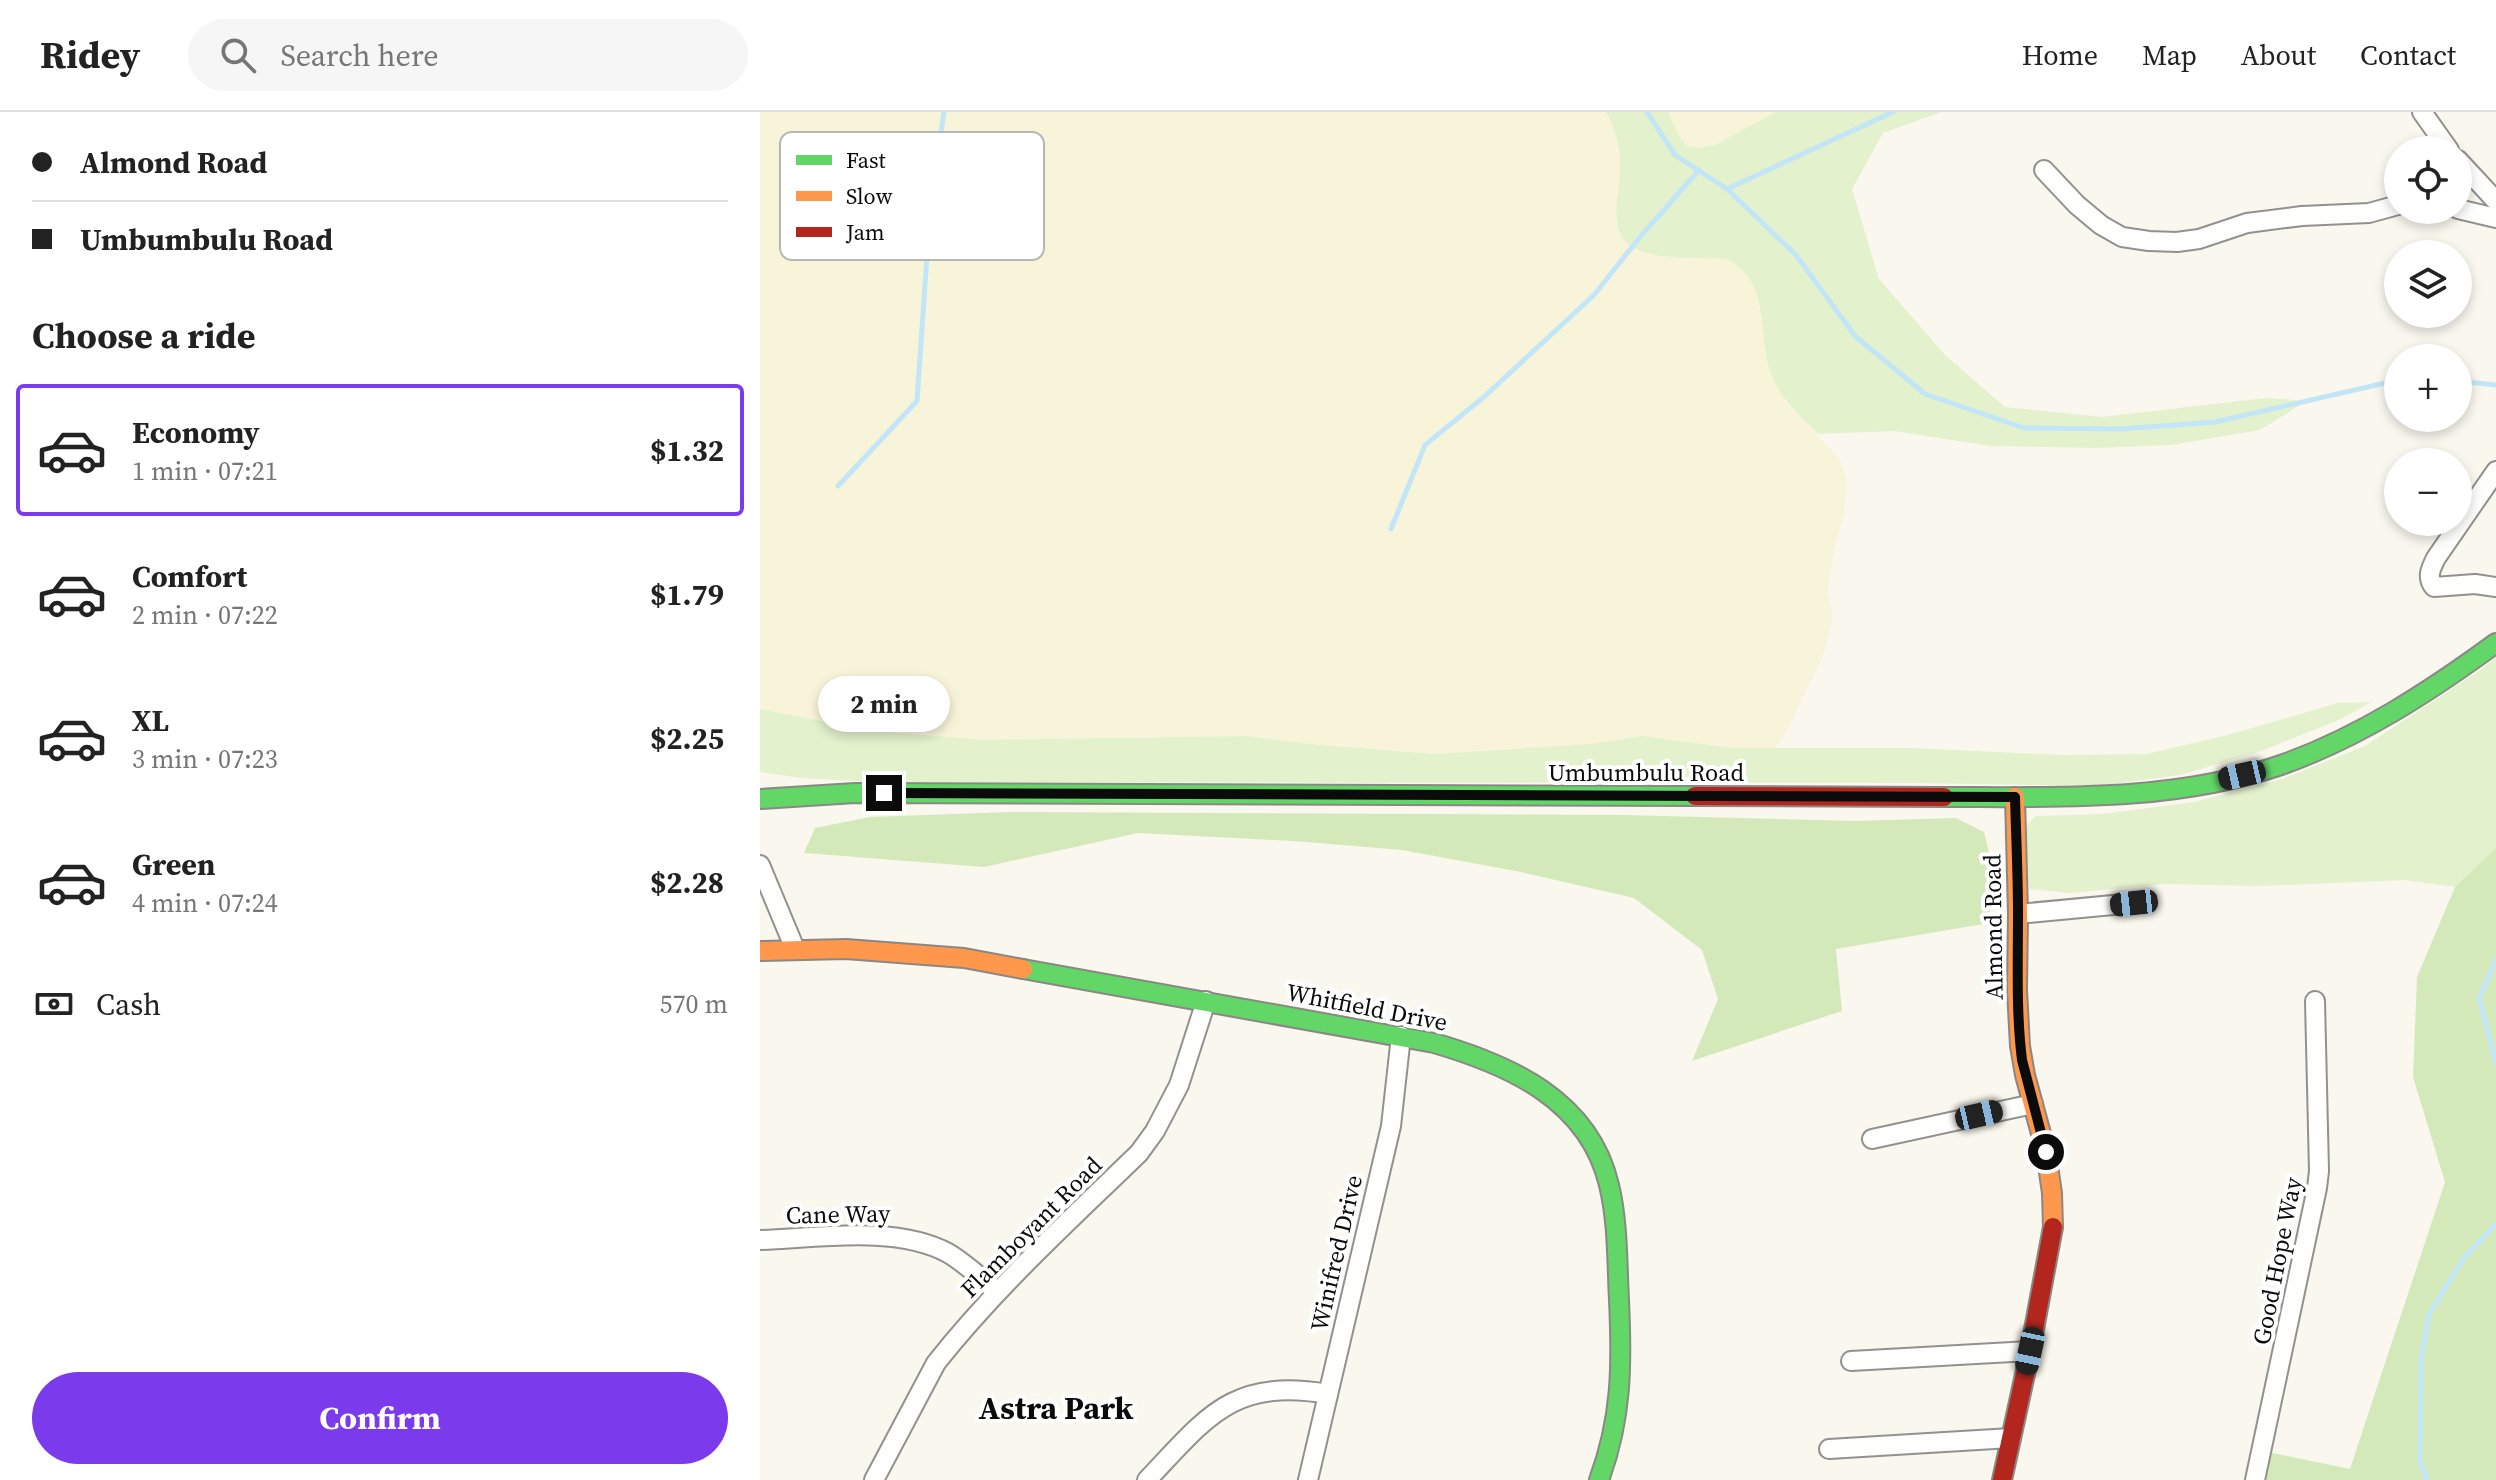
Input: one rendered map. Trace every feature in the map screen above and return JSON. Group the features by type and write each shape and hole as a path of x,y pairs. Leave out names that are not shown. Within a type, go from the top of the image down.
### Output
{"street":[{"path":"2422,112 2439,136"},
{"path":"2044,170 2101,225 2122,237 2149,241 2199,239 2247,223 2302,216 2369,213 2384,209"},
{"path":"2472,175 2496,201"},
{"path":"2472,212 2496,218"},
{"path":"2496,471 2429,572 2434,587 2475,584 2496,587"},
{"name":"Umbumbulu Road","path":"760,799 855,793 2090,795 2199,785 2291,761 2361,732 2396,712 2496,643"},
{"name":"Almond Road","path":"2002,1480 2053,1229 2046,1152 2020,1046 2015,797"},
{"path":"760,865 795,949"},
{"path":"2018,914 2134,903"},
{"name":"Whitfield Drive","path":"760,951 846,949 964,958 1440,1044 1485,1057 1519,1072 1550,1094 1583,1128 1601,1161 1614,1210 1620,1334 1617,1409 1612,1445 1599,1480"},
{"name":"Flamboyant Road","path":"874,1480 936,1363 996,1291 1139,1153 1155,1131 1179,1085 1206,1001"},
{"name":"Good Hope Way","path":"2255,1480 2317,1188 2315,1001"},
{"name":"Winifred Drive","path":"1308,1480 1391,1126 1401,1036"},
{"path":"1872,1139 2033,1104"},
{"name":"Cane Way","path":"760,1240 907,1238 951,1255 996,1291"},
{"path":"1851,1361 2030,1351"},
{"path":"1147,1480 1201,1424 1229,1403 1251,1393 1271,1391 1301,1389 1328,1394"},
{"path":"1829,1449 2011,1438"}],"shaded area":[{"path":"760,112 1606,112 1615,129 1620,165 1615,220 1620,236 1637,250 1652,254 1727,259 1737,265 1756,286 1770,371 1789,405 1840,460 1847,480 1844,516 1834,549 1828,593 1833,617 1824,653 1785,735 1774,748 1732,748 1642,736 1591,744 1434,754 1247,736 984,740 876,731 760,709"},
{"path":"1668,112 1776,112 1715,145 1699,148 1687,146 1680,138"}],"green space":[{"path":"1606,112 1668,112 1680,138 1687,146 1699,148 1715,145 1776,112 1941,112 1883,133 1852,189 1879,279 1946,356 2005,407 2102,417 2266,398 2307,401 2260,430 2171,445 2095,448 1990,446 1895,431 1818,434 1778,388 1766,354 1757,294 1741,269 1727,259 1651,254 1629,245 1621,236 1616,214 1619,151"},
{"path":"2496,657 2496,848 2455,887 2405,880 2260,886 2165,884 2070,893 2029,889 2023,828 2036,816 2103,814 2194,802 2282,779 2365,746"},
{"path":"2371,702 2341,719 2259,752 2180,775 2099,786 1917,783 873,782 760,772 760,709 876,731 984,740 1247,736 1434,754 1591,744 1642,736 1732,748 1911,748 2062,755 2146,754 2228,735 2338,703"},
{"path":"1010,812 1625,815 1854,821 1956,818 1984,832 1993,869 1989,923 1836,949 1842,1011 1692,1061 1718,999 1702,950 1634,898 1521,872 1402,850 1293,841 1138,833 984,867 804,853 815,828 870,817"},
{"path":"2496,848 2496,1480 2263,1480 2268,1452 2350,1469 2445,1182 2413,1077 2417,977 2455,887"}],"waterway":[{"path":"941,132 944,112"},
{"path":"1647,112 1675,155 1727,189 1796,255 1855,336 1925,394 2024,428 2120,429 2215,422 2384,383"},
{"path":"1727,189 1893,112"},
{"path":"1391,529 1425,445 1485,396 1594,295 1699,170"},
{"path":"838,486 917,401 927,260"},
{"path":"2472,382 2496,385"},
{"path":"2496,960 2479,998 2496,1063"},
{"path":"2427,1480 2420,1462 2421,1360 2429,1314 2464,1258 2496,1224"}],"traffic: fast":[{"path":"1944,797 2114,795 2199,786 2240,777 2310,754 2366,727 2419,696 2496,643"},
{"path":"760,799 855,793 1695,796"},
{"path":"1023,969 1434,1043 1517,1075 1565,1109 1584,1130 1599,1155 1609,1185 1616,1228 1619,1391 1612,1435 1599,1480"}],"traffic: slow":[{"path":"2015,797 2020,1046 2046,1152 2053,1227"},
{"path":"760,951 846,949 964,958 1023,969"}],"traffic: jam":[{"path":"1695,796 1944,797"},
{"path":"2002,1480 2053,1227"}],"district":[{"name":"Astra Park","path":"1056,1408"}],"route":[{"path":"884,793 2015,797 2020,1046 2046,1152"}]}
